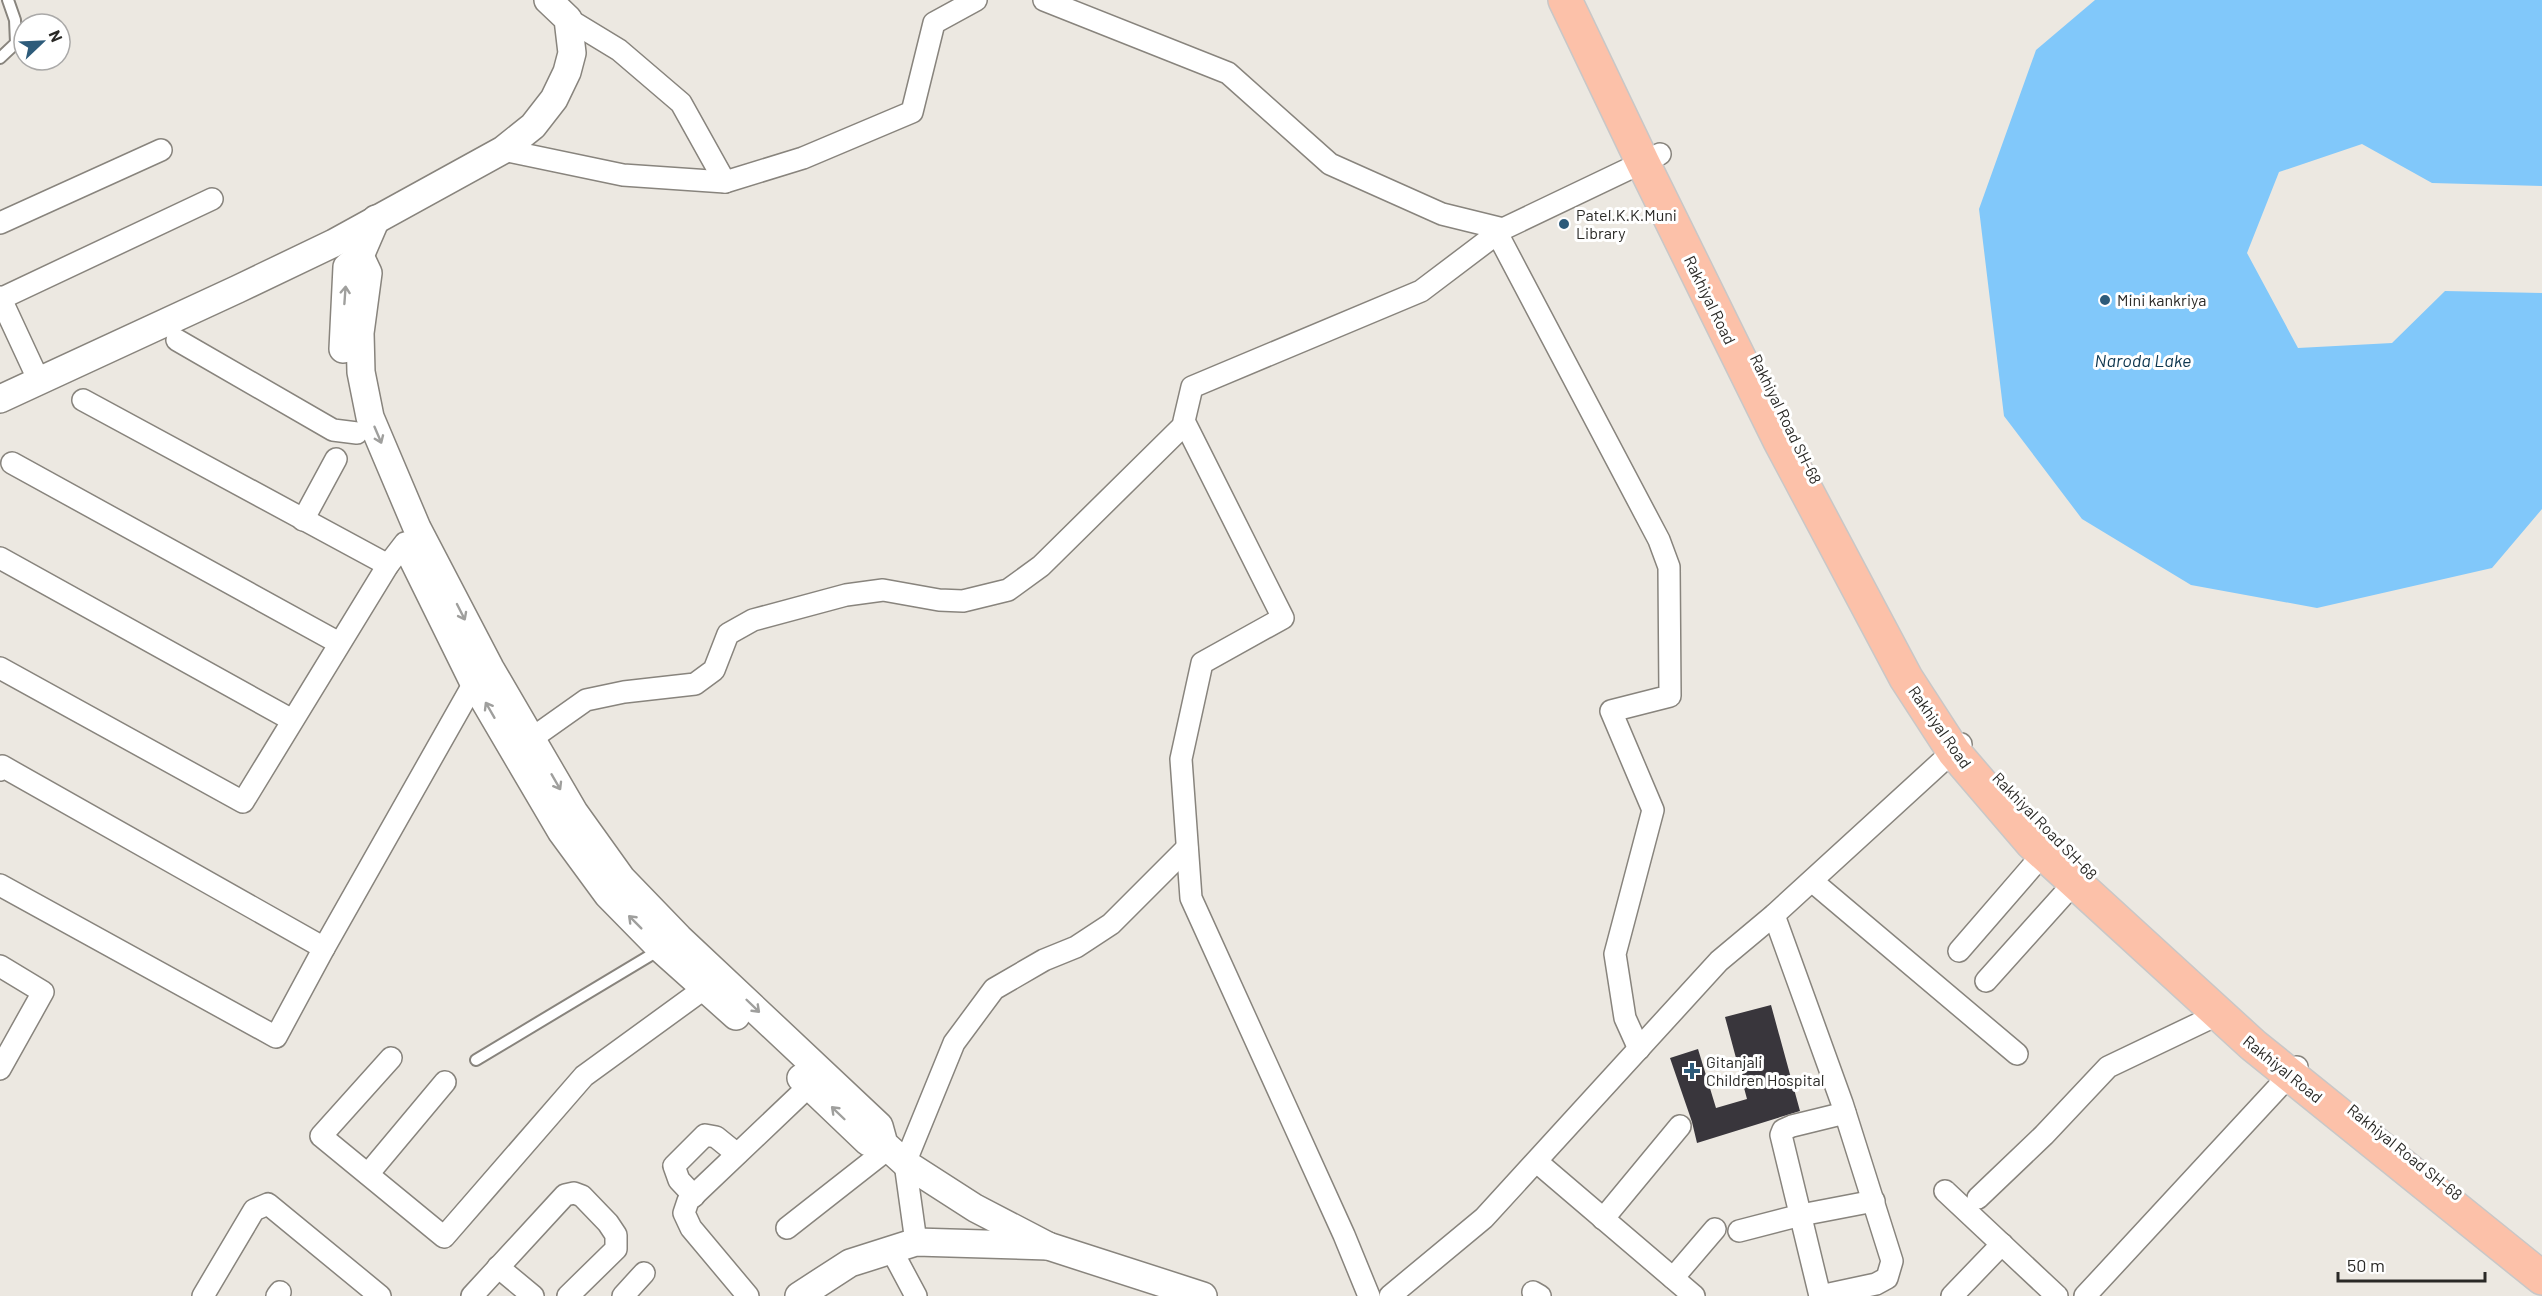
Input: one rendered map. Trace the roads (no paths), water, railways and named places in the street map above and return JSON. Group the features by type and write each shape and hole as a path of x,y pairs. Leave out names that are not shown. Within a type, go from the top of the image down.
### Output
{"main road":[{"name":"Rakhiyal Road","path":"1565,0 1651,158 1780,441 1906,678 2043,854 2074,883 2220,1014 2295,1070 2534,1264"},
{"path":"1587,0 1651,158"},
{"name":"Rakhiyal Road SH-68","path":"1959,747 2022,805 2097,881 2295,1070"}],"street":[{"path":"548,0 568,20 619,51 681,103 725,183"},
{"path":"502,150 622,175 725,183 803,158 912,112 934,23 976,0"},
{"path":"1044,0 1228,73 1330,164 1442,214 1500,231 1659,540 1669,567 1670,696 1611,711 1653,810 1615,954 1625,1018 1639,1049"},
{"path":"0,399 238,290 376,219 502,150 533,126 554,99 567,72 572,52 568,20"},
{"path":"0,223 161,150"},
{"path":"523,744 586,700 624,692 695,684 714,670 728,633 753,620 846,595 883,590 939,600 963,601 1008,590 1041,566 1185,423 1192,387 1421,291 1500,231 1651,158"},
{"path":"39,381 0,298 212,199"},
{"path":"376,219 360,256 347,267 342,333 344,376 357,433 405,543 474,683 523,744 622,879 679,938 714,982 809,1086 868,1142 893,1152 975,1208 1048,1246 1203,1296"},
{"path":"360,256 368,273 360,333 361,372 370,417 417,528 490,668 561,831 608,895 661,949 714,982 879,1126 893,1152 904,1246 916,1296"},
{"path":"177,340 333,430 357,433"},
{"path":"83,399 388,565"},
{"path":"1185,423 1283,618 1202,663 1181,759 1191,898 1344,1235 1369,1296"},
{"path":"303,520 336,459"},
{"path":"12,463 339,643"},
{"path":"0,668 243,802 339,643 388,565 405,543"},
{"path":"0,558 292,720"},
{"path":"0,885 276,1037 474,683"},
{"path":"1390,1296 1484,1218 1719,962 1959,747"},
{"path":"0,770 2,766 324,948"},
{"path":"787,1228 893,1152 954,1042 994,989 1044,960 1076,947 1111,924 1187,848"},
{"path":"1959,951 2043,854"},
{"path":"1812,881 2017,1054"},
{"path":"1986,981 2074,883"},
{"path":"1774,915 1845,1113 1892,1261 1887,1278 1876,1284 1820,1296 1781,1135 1783,1130 1845,1113"},
{"path":"0,966 43,992 0,1069"},
{"path":"391,1058 321,1136 444,1237 584,1076 714,982"},
{"path":"1978,1198 2044,1135 2108,1067 2220,1014"},
{"path":"2085,1296 2295,1070"},
{"path":"368,1174 445,1082"},
{"path":"748,1296 692,1228 684,1213 688,1201 809,1086"},
{"path":"1603,1219 1680,1126"},
{"path":"694,1196 679,1180 674,1166 681,1157 705,1135 716,1137 737,1154"},
{"path":"1537,1162 1694,1296"},
{"path":"1945,1191 2057,1296"},
{"path":"472,1296 565,1195 574,1193 582,1196 608,1223 616,1235 616,1249 568,1296"},
{"path":"1739,1231 1801,1215 1874,1201"},
{"path":"203,1296 254,1210 268,1204 380,1296"},
{"path":"1673,1278 1715,1229"},
{"path":"1952,1296 2002,1244"},
{"path":"799,1296 850,1263 904,1246 1048,1246"},
{"path":"498,1267 533,1296"},
{"path":"623,1296 644,1273"}],"lane":[{"path":"0,57 16,43 15,20 8,0"},
{"path":"476,1060 661,949"}],"water":[{"name":"Naroda Lake","path":"2095,0 2542,0 2542,186 2432,183 2362,144 2279,172 2247,253 2298,348 2392,343 2445,291 2542,293 2542,509 2492,568 2317,608 2191,585 2082,519 2004,416 1979,209 2036,50"}],"place":[{"name":"Patel.K.K.Muni Library","path":"1564,224"},
{"name":"Mini kankriya","path":"2105,300"},
{"name":"Gitanjali Children Hospital","path":"1692,1071"}]}
